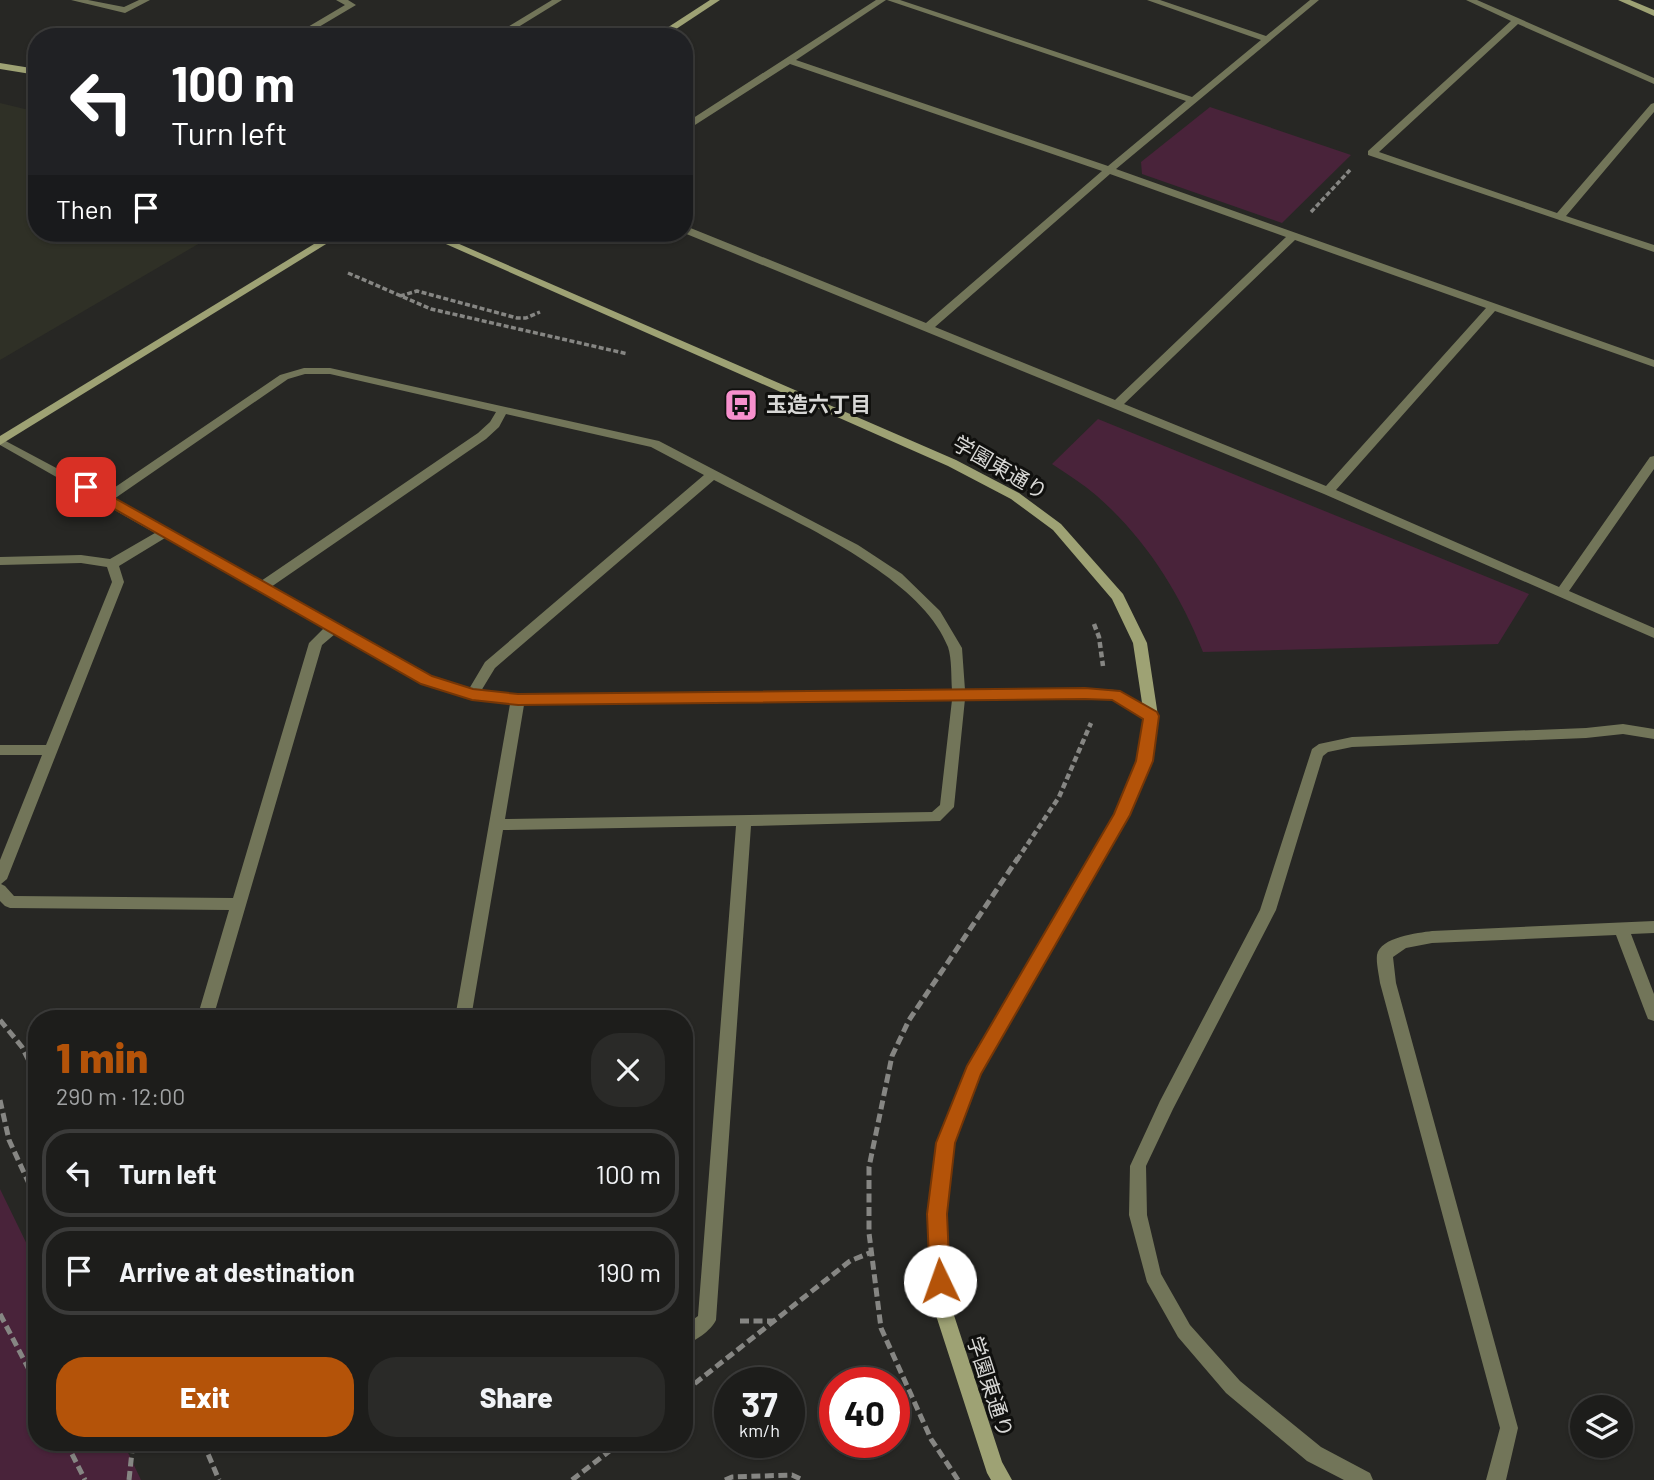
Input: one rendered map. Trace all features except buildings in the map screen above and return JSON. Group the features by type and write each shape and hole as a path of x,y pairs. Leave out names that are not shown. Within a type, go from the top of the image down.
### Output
{"street":[{"path":"75,0 125,10 146,0"},
{"path":"311,28 352,5 340,0"},
{"path":"510,28 558,0"},
{"path":"671,28 716,0"},
{"path":"693,124 882,0"},
{"path":"891,0 1192,100"},
{"path":"1151,0 1266,39"},
{"path":"927,328 1109,170 1315,0"},
{"path":"1469,0 1654,81"},
{"path":"1622,0 1654,13"},
{"path":"1515,22 1501,31 1372,153 1654,248"},
{"path":"790,61 1109,170 1654,364"},
{"path":"0,66 28,71"},
{"path":"1560,216 1654,106"},
{"path":"693,233 1328,491 1654,633"},
{"path":"1117,404 1292,237"},
{"path":"0,441 324,242"},
{"name":"学園東通り","path":"447,242 940,458 1015,496 1056,527 1118,597 1140,643 1152,716 1144,761 1122,815 973,1071 945,1143 937,1214 941,1303 993,1466 1002,1480"},
{"path":"1328,491 1493,307"},
{"path":"107,498 284,377 304,371 330,371 655,444 853,548 897,577 934,614 955,648 959,696 947,807 935,817 498,825"},
{"path":"261,587 482,436 495,424 503,410"},
{"path":"0,441 107,498 164,533 427,680 472,695 518,700 1115,695 1152,716"},
{"path":"1562,592 1654,460"},
{"path":"472,695 491,665 713,474"},
{"path":"1639,483 1654,489"},
{"path":"0,561 81,559 112,564 164,533"},
{"path":"0,878 118,582 112,564"},
{"path":"207,1010 316,643 333,628"},
{"path":"464,1010 518,700"},
{"path":"1363,1480 1314,1454 1233,1387 1184,1331 1153,1276 1138,1215 1138,1166 1166,1106 1268,910 1317,753 1324,748 1352,742 1652,728"},
{"path":"0,750 50,750"},
{"path":"693,1330 707,1320 744,821"},
{"path":"0,890 10,902 239,904"},
{"path":"1496,1480 1509,1428 1388,983 1385,954 1402,942 1432,937 1654,927"},
{"path":"1621,929 1654,1014"}],"path":[{"path":"1292,237 1292,232 1358,161 1372,153"},
{"path":"348,273 431,309 641,357"},
{"path":"399,297 417,290 517,318 526,318 541,312"},
{"path":"1089,613 1099,637 1103,668"},
{"path":"958,1480 931,1439 881,1328 869,1233 869,1167 892,1056 909,1020 1059,797 1093,717"},
{"path":"0,1020 22,1047 28,1059"},
{"path":"0,1100 3,1126 12,1154 28,1184"},
{"path":"693,1385 850,1261 872,1252"},
{"path":"0,1314 28,1368"},
{"path":"70,1451 85,1480"},
{"path":"129,1480 132,1451"},
{"path":"207,1451 219,1480"},
{"path":"572,1480 609,1451"},
{"path":"725,1480 732,1477 792,1475 803,1480"}],"shaded area":[{"path":"0,103 28,110 28,242 202,242 0,360"},
{"path":"1210,107 1351,155 1282,223 1142,174 1141,162"},
{"path":"1098,419 1529,594 1498,644 1203,652 1172,588 1146,548 1097,496 1052,464"},
{"path":"0,1189 28,1247 28,1451 127,1451 141,1480 0,1480"}],"place":[{"name":"玉造六丁目","path":"741,405"}],"route":[{"path":"86,487 427,680 472,695 518,700 1085,693 1115,695 1152,716 1144,761 1122,815 973,1071 945,1143 937,1214 940,1281"}]}
